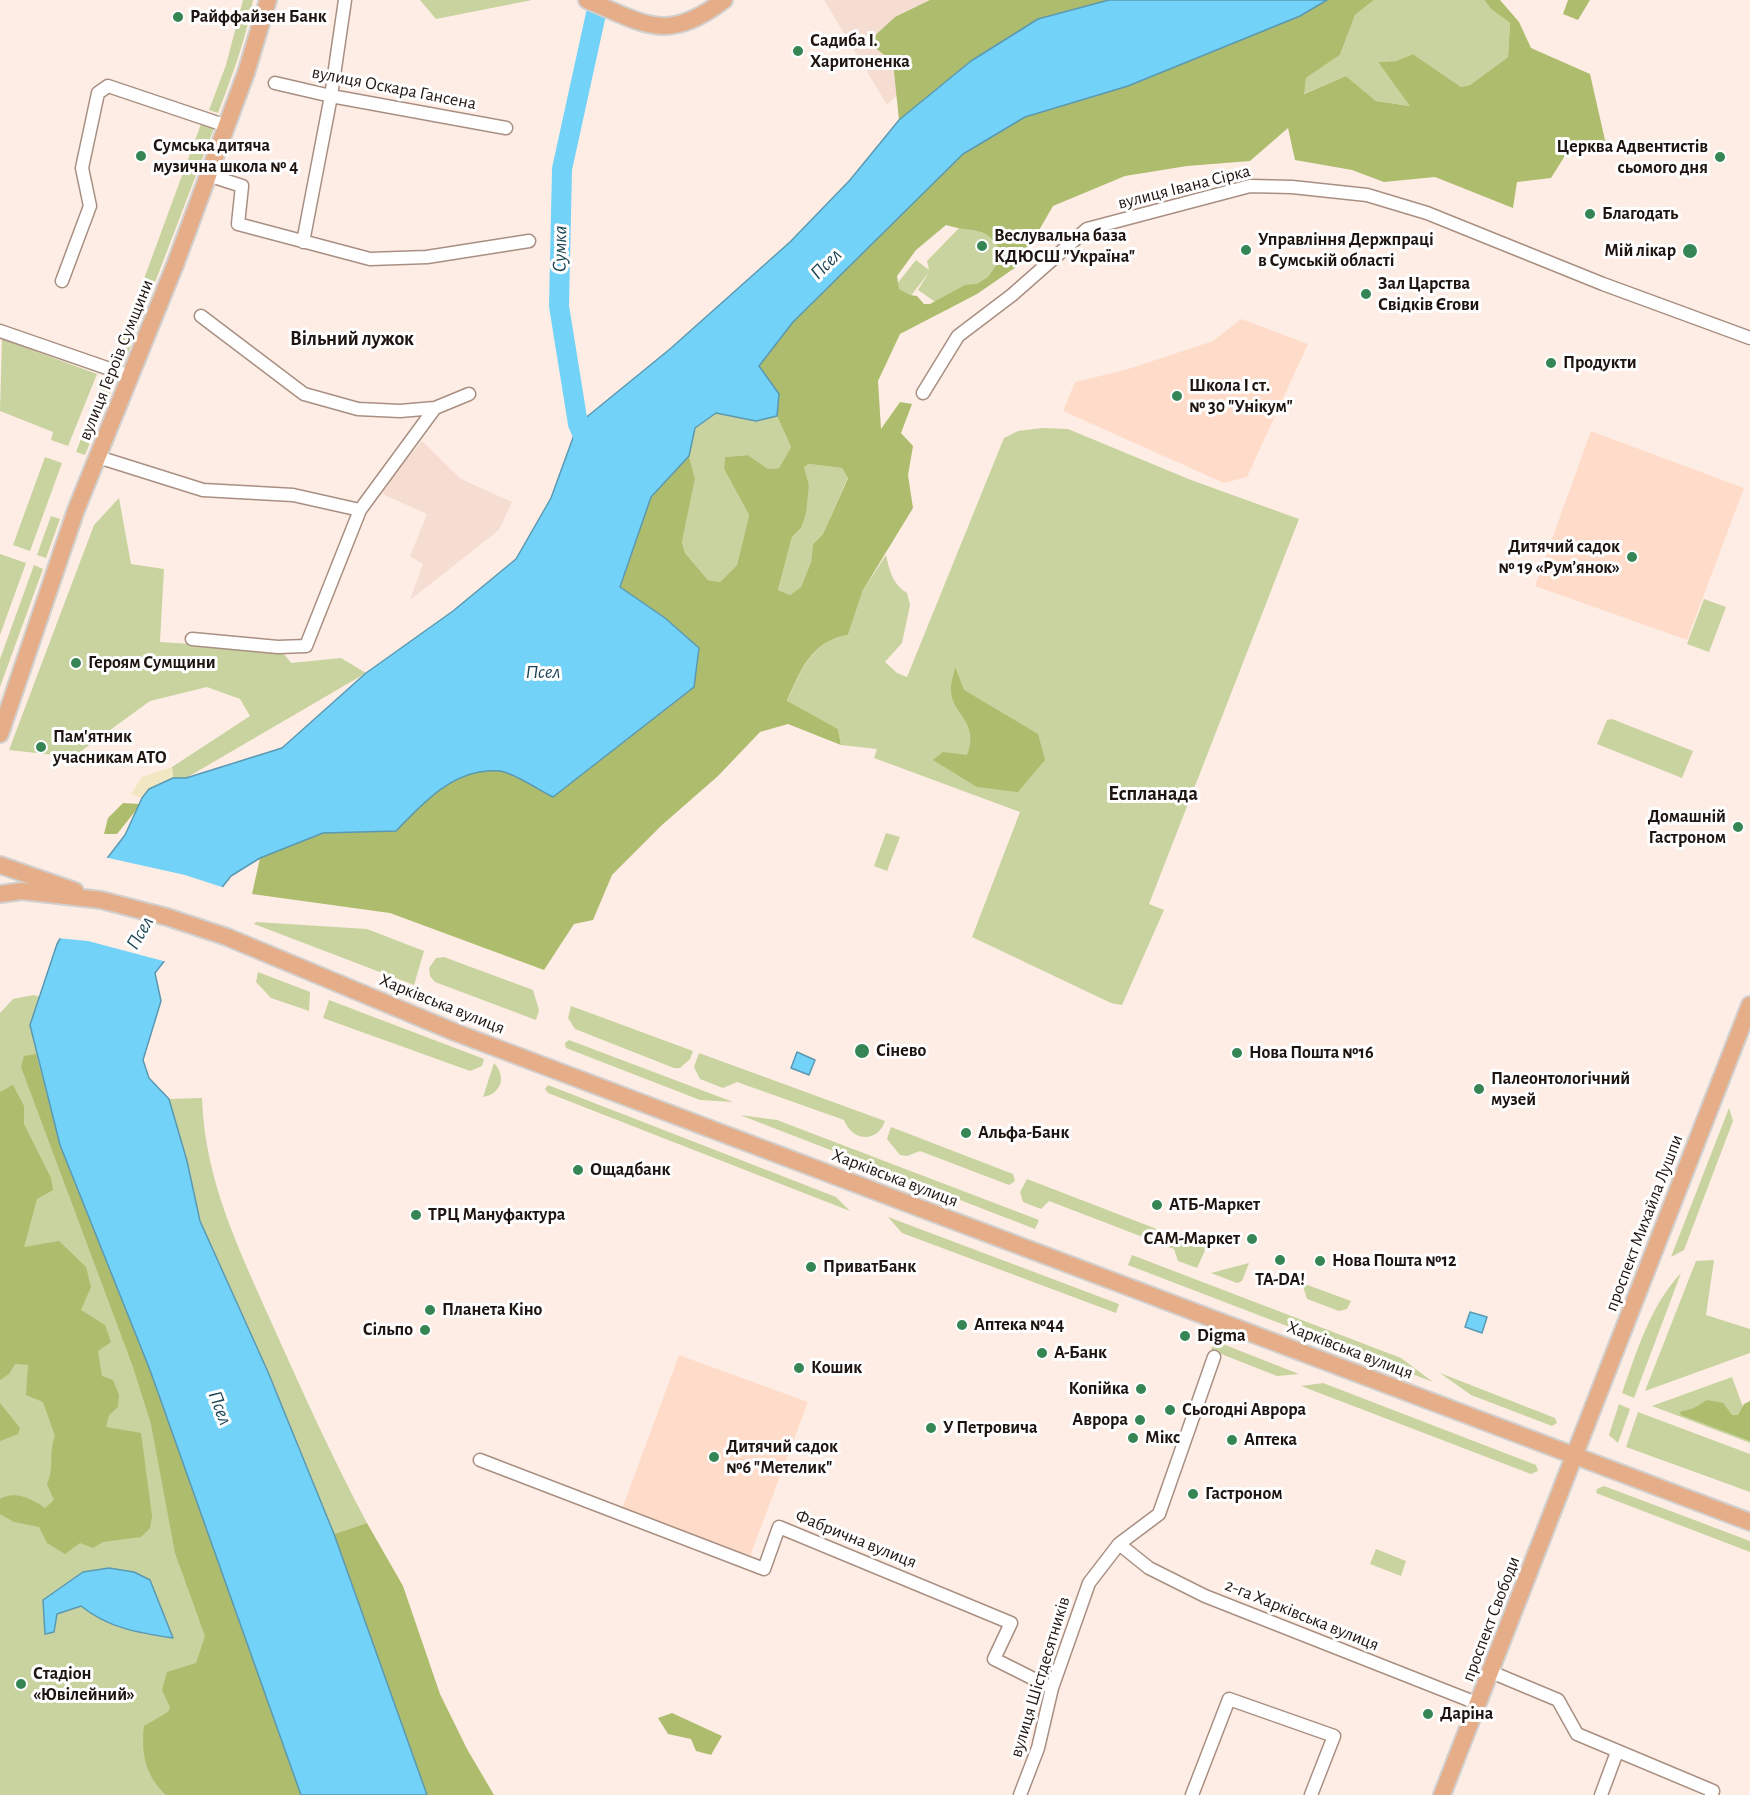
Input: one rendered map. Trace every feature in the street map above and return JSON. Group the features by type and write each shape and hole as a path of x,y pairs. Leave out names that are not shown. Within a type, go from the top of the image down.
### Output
{"main road":[{"name":"вулиця Героїв Сумщини","path":"0,734 76,510 227,126 268,0"},
{"path":"587,0 654,27 680,26 700,18 724,0"},
{"path":"0,865 101,900"},
{"name":"Харківська вулиця","path":"1,895 22,891 101,900 167,917 226,937 457,1033 1750,1522"},
{"name":"проспект Михайла Лушпи","path":"1575,1455 1750,1005"},
{"name":"проспект Свободи","path":"1442,1795 1575,1455"}],"street":[{"path":"303,242 332,96 345,0"},
{"name":"вулиця Оскара Гансена","path":"275,83 332,96 506,128"},
{"path":"62,281 90,206 82,168 98,93 108,86 227,126"},
{"path":"208,176 242,186 238,224 370,259 427,257 529,241"},
{"name":"вулиця Івана Сірка","path":"923,393 957,336 1012,295 1087,229 1250,186 1292,187 1367,195 1427,213 1603,284 1750,338"},
{"path":"201,316 304,394 358,409 400,411 435,408 469,394"},
{"path":"0,331 130,376"},
{"path":"192,639 278,647 306,646 360,510 435,408"},
{"path":"98,457 203,490 293,495 360,510"},
{"name":"вулиця Шістдесятників","path":"1020,1795 1038,1748 1052,1688 1089,1583 1119,1544 1159,1514 1214,1357"},
{"name":"Фабрична вулиця","path":"480,1460 764,1569 779,1527 1011,1623 994,1659 1052,1688"},
{"name":"2-га Харківська вулиця","path":"1119,1544 1149,1568 1206,1596 1479,1704"},
{"path":"1491,1672 1558,1700 1577,1734 1712,1793"},
{"path":"1192,1795 1229,1698 1334,1736 1311,1795"},
{"path":"1602,1795 1617,1752"}],"shaded area":[{"path":"824,0 931,0 922,72 887,105"},
{"name":"Школа І ст. № 30 \"Унікум\"","path":"1241,319 1308,344 1247,477 1224,483 1063,411 1075,382 1125,370 1213,341"},
{"name":"Дитячий садок № 19 «Рум’янок»","path":"1591,431 1744,488 1687,640 1535,586"},
{"path":"422,441 461,479 512,502 499,530 410,600 423,564 410,556 427,514 382,494 397,470"},
{"name":"Дитячий садок №6 \"Метелик\"","path":"679,1355 808,1402 749,1559 621,1512"}],"green space":[{"path":"243,0 253,0 247,29 218,113 209,110 226,65"},
{"path":"420,0 532,0 436,19"},
{"path":"930,0 1109,0 1038,19 971,61 899,120 893,62 868,42 895,17"},
{"path":"1327,0 1374,0 1355,15 1340,55 1306,78 1304,94 1346,76 1376,101 1410,106 1378,62 1396,61 1413,54 1461,87 1470,85 1508,57 1510,23 1491,9 1484,0 1500,0 1519,22 1531,48 1590,74 1607,149 1568,151 1551,178 1517,182 1513,208 1435,177 1384,182 1352,170 1295,160 1288,128 1250,161 1187,166 1125,176 1053,206 1019,265 977,294 900,334 878,381 881,429 900,402 912,404 901,433 913,446 908,475 913,508 863,590 848,635 825,643 816,650 803,668 787,701 838,729 841,745 788,724 760,732 718,776 662,825 612,875 593,920 574,924 544,970 390,913 252,894 260,858 323,833 395,831 429,798 469,775 484,771 505,772 553,797 699,648 665,618 620,588 651,497 689,456 695,479 682,542 685,553 708,580 720,582 737,565 749,515 724,469 725,457 748,455 768,469 779,468 791,447 777,416 779,394 758,366 793,322 963,154 1025,117 1128,86 1300,16","holes":["946,225 986,234 992,238 1003,256 988,277 977,284 965,285 930,304 924,304 917,296 899,289 897,276 916,250","809,464 842,468 848,478 823,534 813,544 811,562 801,587 790,595 778,590 792,537 801,528 806,513 809,485 804,467"]},
{"path":"1374,0 1484,0 1491,9 1510,23 1508,57 1470,85 1461,87 1413,54 1396,61 1378,62 1411,106 1376,101 1346,76 1303,94 1306,78 1340,55 1355,15"},
{"path":"1568,0 1590,0 1578,20 1563,14"},
{"path":"201,124 214,128 125,361 113,363"},
{"name":"Веслувальна база КДЮСШ \"Україна\"","path":"996,205 1013,261 947,310 918,290 929,272 907,301 892,290 916,260 929,270 927,261 961,226 977,231"},
{"path":"2,339 97,374 68,446 51,440 53,432 0,411"},
{"path":"106,373 113,375 115,382 85,455 76,452"},
{"path":"716,413 756,421 777,416 791,447 779,468 768,469 748,455 725,457 724,469 749,515 737,565 720,582 708,580 685,553 682,542 695,479 689,456 695,428"},
{"path":"1042,428 1068,429 1191,480 1299,519 1149,904 1164,910 1122,1005 1111,1003 972,937 1020,812 874,758 877,749 841,745 838,729 787,702 803,669 816,650 825,643 848,635 863,590 886,555 892,577 907,593 910,605 902,643 885,662 897,673 907,677 1004,438 1018,431"},
{"path":"45,457 62,463 30,551 13,545"},
{"path":"809,464 842,468 848,477 823,534 813,544 811,562 801,587 790,595 778,590 792,537 801,528 809,485 804,467"},
{"path":"119,498 131,564 164,569 160,642 281,650 291,663 341,658 366,673 186,778 173,778 172,767 250,716 240,699 207,687 150,701 73,757 9,750 94,525"},
{"path":"51,516 60,519 46,558 37,555"},
{"path":"0,554 26,563 0,635"},
{"path":"34,565 43,569 0,687 0,659"},
{"path":"1704,599 1726,607 1709,652 1687,644"},
{"path":"955,667 964,690 1038,734 1045,760 1018,792 977,787 933,760 943,752 967,755 970,744 968,727 956,707 951,692"},
{"path":"1612,719 1693,751 1682,778 1597,744 1607,720"},
{"path":"123,803 141,804 117,834 104,834 108,818"},
{"path":"886,833 900,837 887,871 874,866"},
{"path":"256,922 367,929 424,951 414,985 254,924"},
{"path":"444,957 533,990 539,1010 536,1020 435,982 430,976 429,968 436,958"},
{"path":"258,972 310,992 309,1011 271,998 256,982"},
{"path":"34,995 41,997 30,1025 60,1145 150,1370 301,1795 0,1795 0,1013 13,999"},
{"path":"329,1000 484,1059 482,1066 470,1071 323,1018"},
{"path":"571,1006 693,1051 690,1059 680,1068 674,1068 575,1029 568,1018"},
{"path":"569,1040 733,1102 700,1100 566,1048 565,1043"},
{"path":"699,1053 885,1121 876,1134 858,1136 844,1120 737,1082 723,1088 700,1079 694,1067"},
{"path":"36,1054 60,1145 150,1370 301,1795 166,1795 153,1780 146,1764 143,1746 144,1726 168,1712 170,1707 162,1690 167,1672 196,1663 205,1636 175,1553 151,1424 133,1367 21,1067 24,1056"},
{"path":"494,1063 500,1074 500,1084 498,1089 483,1097"},
{"path":"13,1085 24,1106 24,1124 51,1178 53,1190 37,1199 24,1247 59,1241 86,1267 91,1287 81,1310 105,1325 111,1342 98,1351 102,1376 113,1380 119,1395 118,1407 109,1415 106,1427 141,1433 152,1516 150,1528 141,1537 103,1542 93,1548 80,1543 65,1554 47,1543 39,1527 14,1522 0,1514 0,1499 6,1496 23,1497 45,1508 54,1500 47,1484 51,1472 55,1436 43,1402 26,1395 28,1365 15,1364 9,1374 0,1380 0,1092"},
{"path":"548,1085 836,1197 850,1211 548,1093 545,1089"},
{"path":"202,1098 210,1159 226,1216 307,1401 367,1523 334,1534 268,1372 200,1221 187,1161 169,1099"},
{"path":"1729,1108 1733,1121 1684,1250 1671,1257"},
{"path":"740,1115 777,1120 1039,1220 1035,1229"},
{"path":"891,1127 1013,1174 1015,1181 1009,1185 920,1151 907,1156 900,1155 887,1139"},
{"path":"1027,1179 1206,1248 1197,1268 1178,1261 1174,1249 1049,1201 1041,1209 1023,1202 1020,1192"},
{"path":"888,1217 1119,1304 1116,1313 902,1233"},
{"path":"1132,1255 1401,1358 1433,1382 1128,1265"},
{"path":"1714,1260 1706,1315 1750,1329 1750,1353 1645,1391 1696,1261"},
{"path":"1249,1263 1242,1281 1237,1283 1211,1273"},
{"path":"1681,1273 1634,1398 1622,1393 1653,1314"},
{"path":"1302,1283 1351,1301 1347,1309 1339,1311 1307,1299"},
{"path":"1215,1341 1299,1374 1277,1376 1211,1350"},
{"path":"1440,1373 1555,1418 1557,1423 1552,1426 1471,1395"},
{"path":"1732,1377 1750,1426 1750,1443 1652,1406"},
{"path":"1323,1383 1536,1465 1538,1471 1531,1474 1301,1386"},
{"path":"1707,1400 1723,1403 1732,1415 1738,1415 1744,1404 1750,1401 1750,1441 1681,1415 1680,1412 1694,1408"},
{"path":"0,1403 20,1428 18,1434 0,1441"},
{"path":"1619,1404 1630,1409 1618,1443 1609,1435"},
{"path":"1638,1412 1750,1454 1750,1492 1626,1447"},
{"path":"1604,1486 1750,1541 1750,1552 1596,1493 1597,1489"},
{"path":"367,1523 403,1586 440,1694 467,1749 494,1795 427,1795 334,1534"},
{"path":"1376,1549 1406,1561 1401,1576 1370,1564"},
{"path":"672,1713 722,1736 711,1755 696,1751 691,1739 668,1734 658,1718"}],"sand":[{"path":"172,767 173,778 149,789 142,798 131,794 142,777"}],"water":[{"name":"Псел","path":"1109,0 1327,0 1300,16 1128,86 1025,117 963,154 793,322 759,366 779,394 777,416 756,421 716,413 695,428 689,456 651,497 620,587 665,618 699,648 694,687 553,797 505,772 484,771 455,781 442,789 429,798 396,831 323,833 260,858 231,876 155,973 161,1001 143,1060 149,1078 169,1099 187,1161 200,1221 268,1372 334,1534 427,1795 301,1795 150,1370 60,1145 30,1025 57,944 105,861 125,835 142,798 149,789 173,778 186,778 282,748 366,673 453,611 516,559 551,498 578,424 670,349 790,242 850,180 899,120 971,61 1038,19"},
{"path":"797,1052 815,1060 809,1075 791,1068"},
{"path":"1470,1312 1487,1317 1482,1333 1465,1327"},
{"path":"109,1568 134,1572 150,1580 173,1638 113,1624 102,1620 81,1606 57,1614 54,1632 45,1634 43,1600 83,1572"}],"pier":[{"path":"104,857 185,875 225,888 167,962 88,941 57,938"}],"waterway":[{"name":"Сумка","path":"589,449 578,424 559,306 562,169 599,0"}],"place":[{"name":"Райффайзен Банк","path":"178,17"},
{"name":"Садиба І. Харитоненка","path":"798,51"},
{"name":"Сумська дитяча музична школа № 4","path":"141,156"},
{"name":"Церква Адвентистів сьомого дня","path":"1720,157"},
{"name":"Благодать","path":"1590,214"},
{"name":"Веслувальна база КДЮСШ \"Україна\"","path":"982,246"},
{"name":"Управління Держпраці в Сумській області","path":"1246,250"},
{"name":"Мій лікар","path":"1690,251"},
{"name":"Зал Царства Свідків Єгови","path":"1366,294"},
{"name":"Продукти","path":"1551,363"},
{"name":"Школа І ст. № 30 \"Унікум\"","path":"1177,396"},
{"name":"Дитячий садок № 19 «Рум’янок»","path":"1632,557"},
{"name":"Героям Сумщини","path":"76,663"},
{"name":"Пам'ятник учасникам АТО","path":"41,747"},
{"name":"Домашній Гастроном","path":"1738,827"},
{"name":"Сінево","path":"862,1051"},
{"name":"Нова Пошта №16","path":"1237,1053"},
{"name":"Палеонтологічний музей","path":"1479,1089"},
{"name":"Альфа-Банк","path":"966,1133"},
{"name":"Ощадбанк","path":"578,1170"},
{"name":"АТБ-Маркет","path":"1157,1205"},
{"name":"ТРЦ Мануфактура","path":"416,1215"},
{"name":"САМ-Маркет","path":"1252,1239"},
{"name":"TA-DA!","path":"1280,1260"},
{"name":"Нова Пошта №12","path":"1320,1261"},
{"name":"ПриватБанк","path":"811,1267"},
{"name":"Планета Кіно","path":"430,1310"},
{"name":"Аптека №44","path":"962,1325"},
{"name":"Сільпо","path":"425,1330"},
{"name":"Digma","path":"1185,1336"},
{"name":"А-Банк","path":"1042,1353"},
{"name":"Кошик","path":"799,1368"},
{"name":"Копійка","path":"1141,1389"},
{"name":"Сьогодні Аврора","path":"1170,1410"},
{"name":"Аврора","path":"1140,1420"},
{"name":"У Петровича","path":"931,1428"},
{"name":"Мікс","path":"1133,1438"},
{"name":"Аптека","path":"1232,1440"},
{"name":"Дитячий садок №6 \"Метелик\"","path":"714,1457"},
{"name":"Гастроном","path":"1193,1494"},
{"name":"Стадіон «Ювілейний»","path":"21,1684"},
{"name":"Даріна","path":"1428,1714"}],"district":[{"name":"Вільний лужок","path":"352,339"},
{"name":"Еспланада","path":"1153,794"}]}
